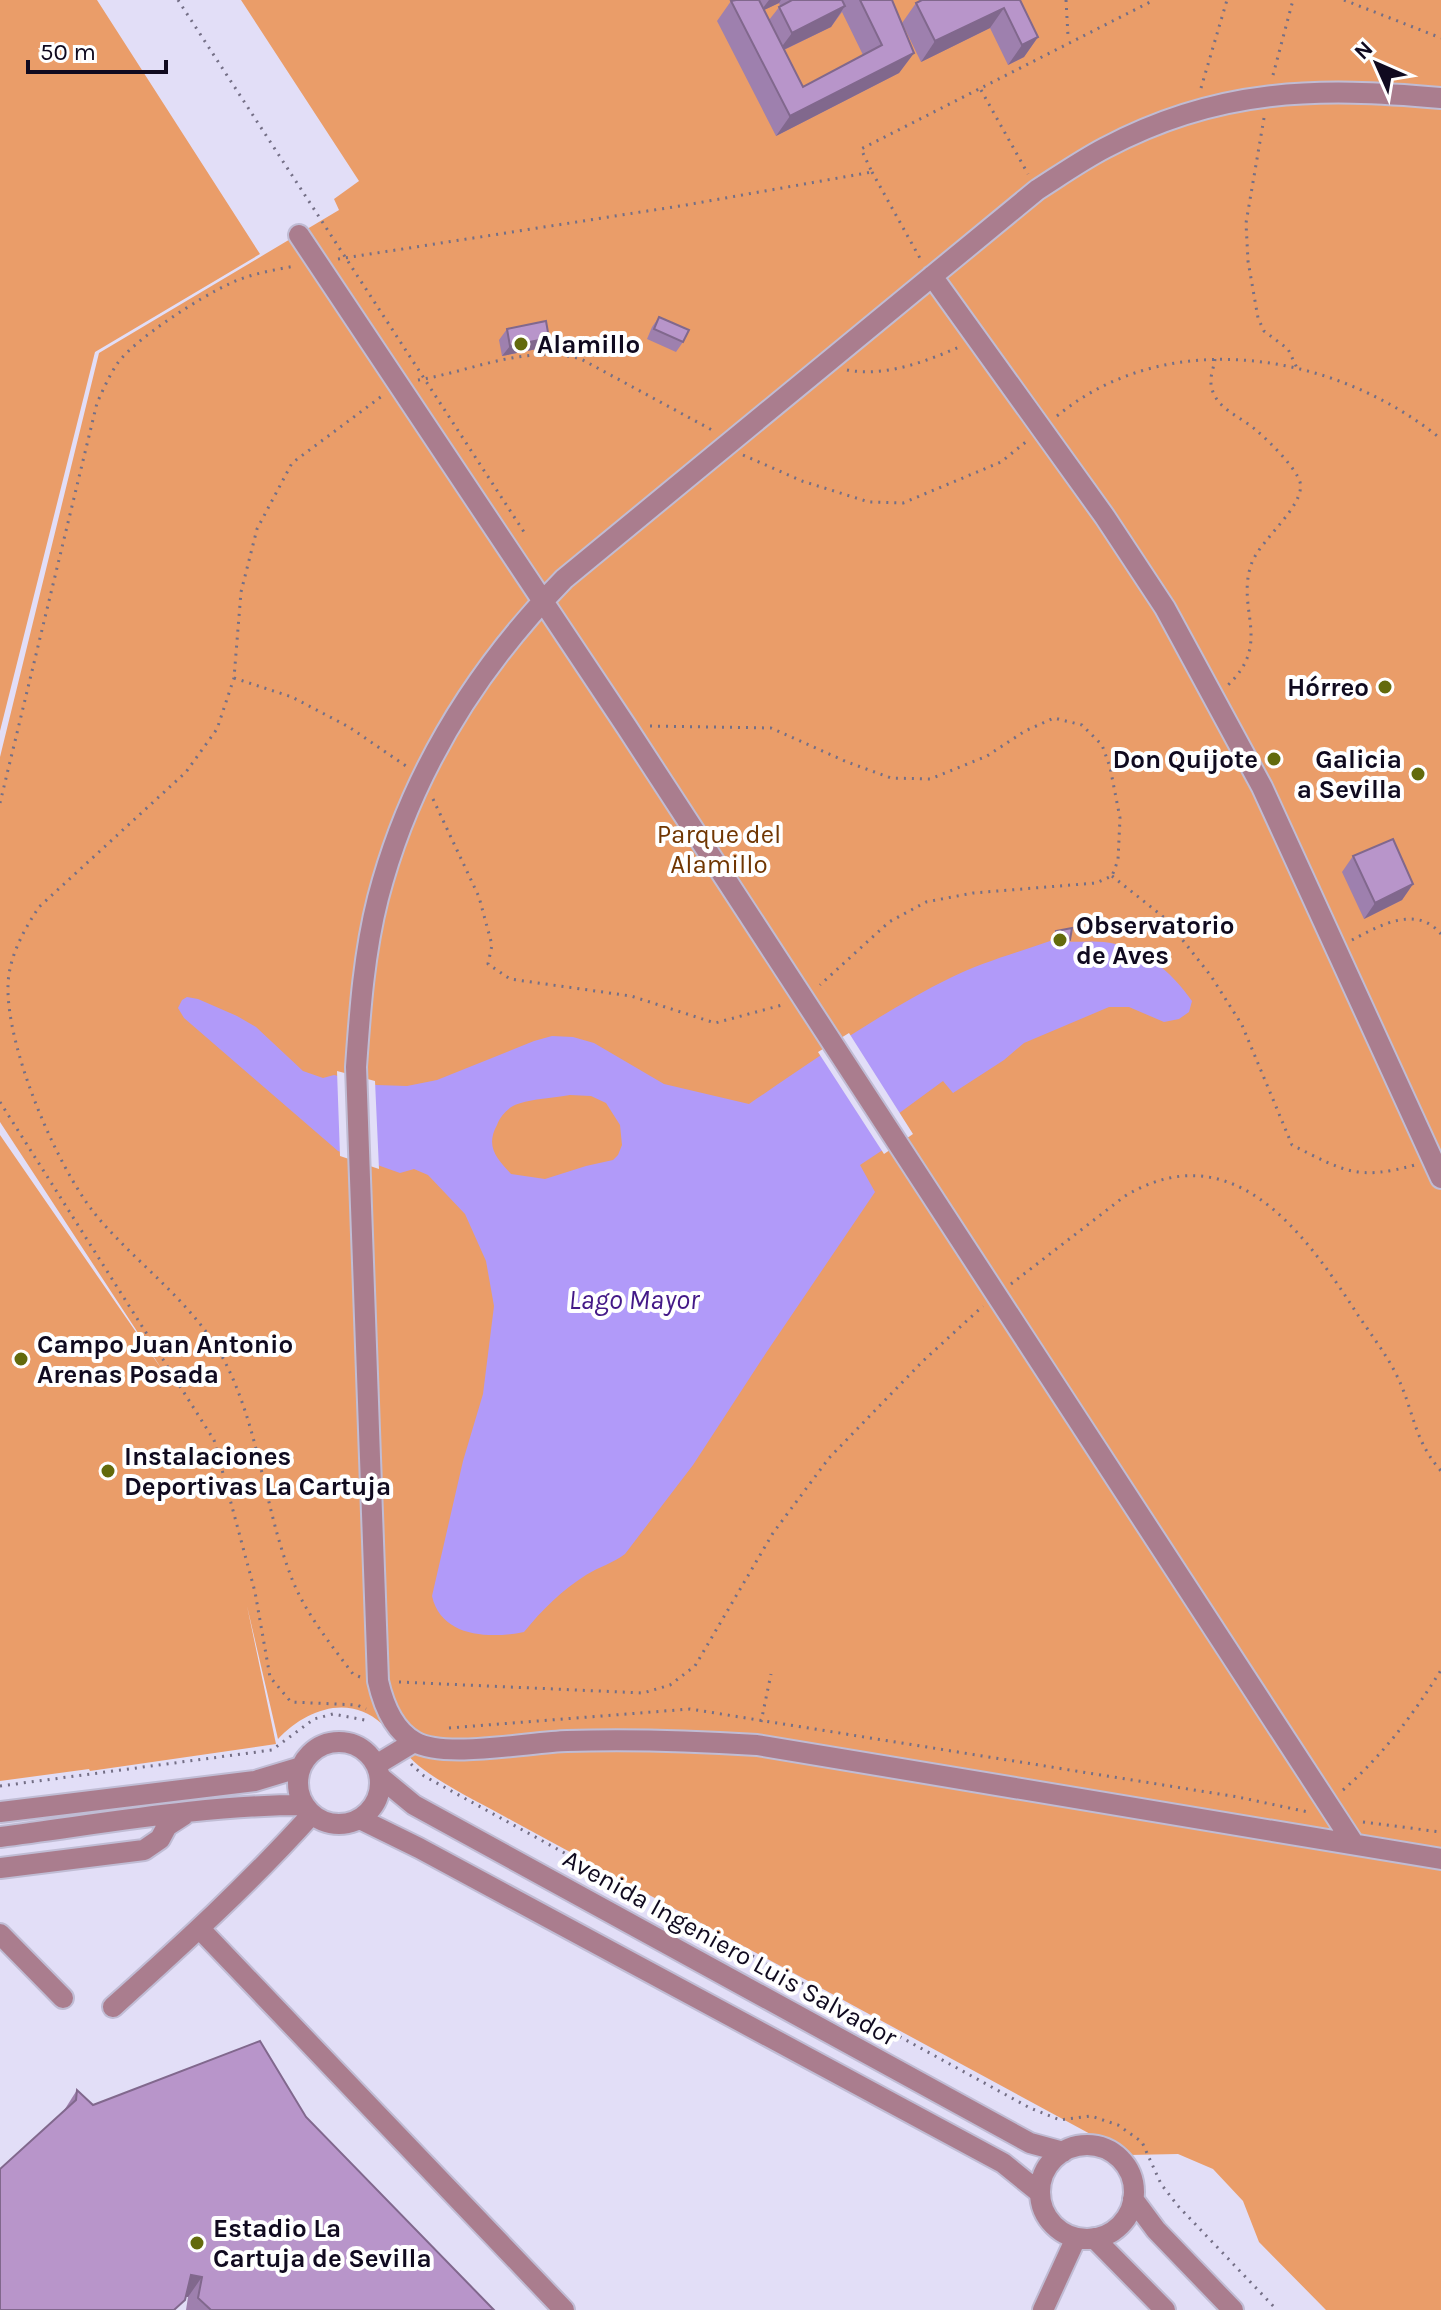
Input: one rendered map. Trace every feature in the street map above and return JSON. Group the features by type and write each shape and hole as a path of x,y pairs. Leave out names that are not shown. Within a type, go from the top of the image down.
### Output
{"street":[{"path":"1441,98 1344,91 1268,94 1194,111 1106,148 1037,190 564,579 505,642 461,704 423,778 391,856 378,898 361,999 356,1067 378,1681 383,1703 393,1721 414,1742 440,1750 564,1741 682,1740 757,1745 1441,1859"},
{"path":"299,235 626,726 1354,1844"},
{"path":"932,276 1158,597 1215,697 1262,787 1441,1178"},
{"path":"345,1742 357,1746 368,1754 378,1771 376,1801 360,1819 335,1824 323,1821 308,1810 299,1793 301,1767 309,1756 331,1743 345,1742"},
{"path":"378,1771 414,1742"},
{"path":"0,1812 255,1781 301,1767"},
{"name":"Avenida Ingeniero Luis Salvador","path":"378,1771 414,1805 1030,2143 1063,2152"},
{"path":"0,1837 260,1806 308,1810"},
{"path":"113,2007 200,1929 275,1855 308,1810"},
{"path":"0,1868 144,1850 160,1839 167,1826 187,1813"},
{"path":"360,1819 433,1855 989,2155 1017,2172 1040,2193"},
{"path":"200,1929 564,2310"},
{"path":"0,1934 63,1998"},
{"path":"1092,2145 1107,2149 1129,2170 1133,2199 1129,2213 1108,2234 1085,2238 1062,2232 1050,2221 1040,2193 1043,2177 1051,2162 1063,2152 1077,2146 1092,2145"},
{"path":"1133,2199 1156,2230 1233,2310"},
{"path":"1043,2310 1085,2238"},
{"path":"1085,2238 1165,2310"}],"path":[{"path":"178,0 524,532"},
{"path":"1066,0 1068,36"},
{"path":"932,276 915,252 861,149 1154,0"},
{"path":"1194,111 1227,0"},
{"path":"1293,0 1268,94 1246,223 1248,261 1258,318 1264,331 1288,349 1297,368"},
{"path":"1344,0 1441,38"},
{"path":"981,90 1037,190"},
{"path":"0,803 97,403 118,361 145,339 230,283 274,270 686,205 872,172"},
{"path":"826,365 862,373 888,371 915,364 977,338"},
{"path":"1441,439 1420,422 1379,398 1326,375 1297,368 1215,359 1190,360 1100,386 1079,398 1001,462 903,503 869,502 802,481 741,455 708,425 581,359 565,355 518,357 399,384 292,463 257,529 241,592 234,678 217,729 186,772 58,890 32,918 15,951 8,982 9,1007 37,1106 69,1173 94,1212 197,1320 219,1350 233,1377 253,1432 288,1571 301,1600 353,1674 378,1681 643,1693 657,1691 677,1681 702,1656 773,1533 829,1458 923,1361 997,1295 1125,1196 1142,1185 1180,1175 1236,1186 1259,1196 1282,1215 1326,1267 1394,1370 1424,1451 1441,1471"},
{"path":"1215,359 1211,383 1217,398 1226,410 1256,430 1285,461 1299,479 1301,491 1295,504 1252,562 1247,582 1252,645 1237,677 1215,697"},
{"path":"234,678 292,697 349,727 423,778 479,897 492,945 488,964 510,979 631,996 715,1023 805,999 889,922 926,902 973,893 1096,883 1112,876 1118,860 1120,818 1110,767 1102,745 1082,725 1054,718 1025,731 987,756 930,779 891,778 771,728 626,726"},
{"path":"1112,876 1166,919 1211,976 1242,1025 1292,1145 1341,1170 1379,1175 1432,1158"},
{"path":"1334,949 1402,918 1420,919 1441,934"},
{"path":"0,1102 214,1440 255,1592 270,1677 291,1702 357,1705 393,1721"},
{"path":"1333,1810 1412,1717 1441,1670"},
{"path":"757,1745 771,1674"},
{"path":"439,1729 690,1709 1333,1810 1441,1832"}],"green space":[{"path":"0,0 97,0 260,254 95,352 0,731"},
{"name":"Parque del Alamillo","path":"241,0 1441,0 1441,2310 1326,2310 1259,2242 1243,2201 1213,2169 1178,2154 1129,2155 452,1788 414,1762 382,1724 369,1715 356,1709 328,1709 301,1720 278,1739 247,1606 276,1744 0,1781 0,1135 165,1374 0,1122 0,757 99,353 339,210 334,199 359,181"}],"water":[{"name":"Lago Mayor","path":"1053,940 1118,944 1143,955 1165,970 1192,1001 1189,1012 1179,1019 1164,1022 1129,1007 1109,1007 1024,1043 953,1093 943,1081 898,1114 910,1132 860,1165 875,1192 693,1465 625,1554 569,1587 524,1632 496,1635 468,1632 445,1620 432,1596 463,1461 483,1394 494,1306 486,1261 465,1214 428,1175 414,1169 400,1173 338,1151 184,1018 178,1008 182,1000 187,997 198,999 237,1016 256,1027 303,1071 323,1078 334,1075 376,1085 407,1086 437,1080 534,1041 552,1036 573,1037 594,1043 664,1084 749,1104 898,1006 975,967","holes":["591,1096 606,1103 620,1125 622,1145 613,1160 545,1179 511,1174 497,1157 492,1140 502,1117 510,1108 541,1099"]}],"pier":[{"path":"849,1033 913,1134 884,1154 818,1052"},
{"path":"337,1071 375,1081 379,1169 340,1156"}],"building":[{"path":"759,0 803,87 882,45 860,0 892,0 914,53 790,116 731,1"},
{"path":"792,0 842,0 845,6 792,33 779,7"},
{"path":"922,0 1020,0 1038,37 1022,45 1004,8 935,41 916,3"},
{"path":"659,317 689,330 683,342 654,329"},
{"path":"546,321 549,338 510,346 507,329"},
{"path":"1393,839 1413,884 1375,903 1353,856"},
{"path":"1072,928 1070,940 1058,942 1056,931"},
{"name":"Estadio La Cartuja de Sevilla","path":"260,2041 306,2117 494,2310 211,2310 198,2298 202,2277 191,2275 185,2300 174,2310 0,2310 0,2169 76,2100 77,2090 93,2105"}],"place":[{"name":"Alamillo","path":"521,344"},
{"name":"Hórreo","path":"1385,687"},
{"name":"Don Quijote","path":"1274,759"},
{"name":"Galicia a Sevilla","path":"1418,774"},
{"name":"Observatorio de Aves","path":"1060,940"},
{"name":"Campo Juan Antonio Arenas Posada","path":"21,1359"},
{"name":"Instalaciones Deportivas La Cartuja","path":"108,1471"},
{"name":"Estadio La Cartuja de Sevilla","path":"197,2243"}]}
